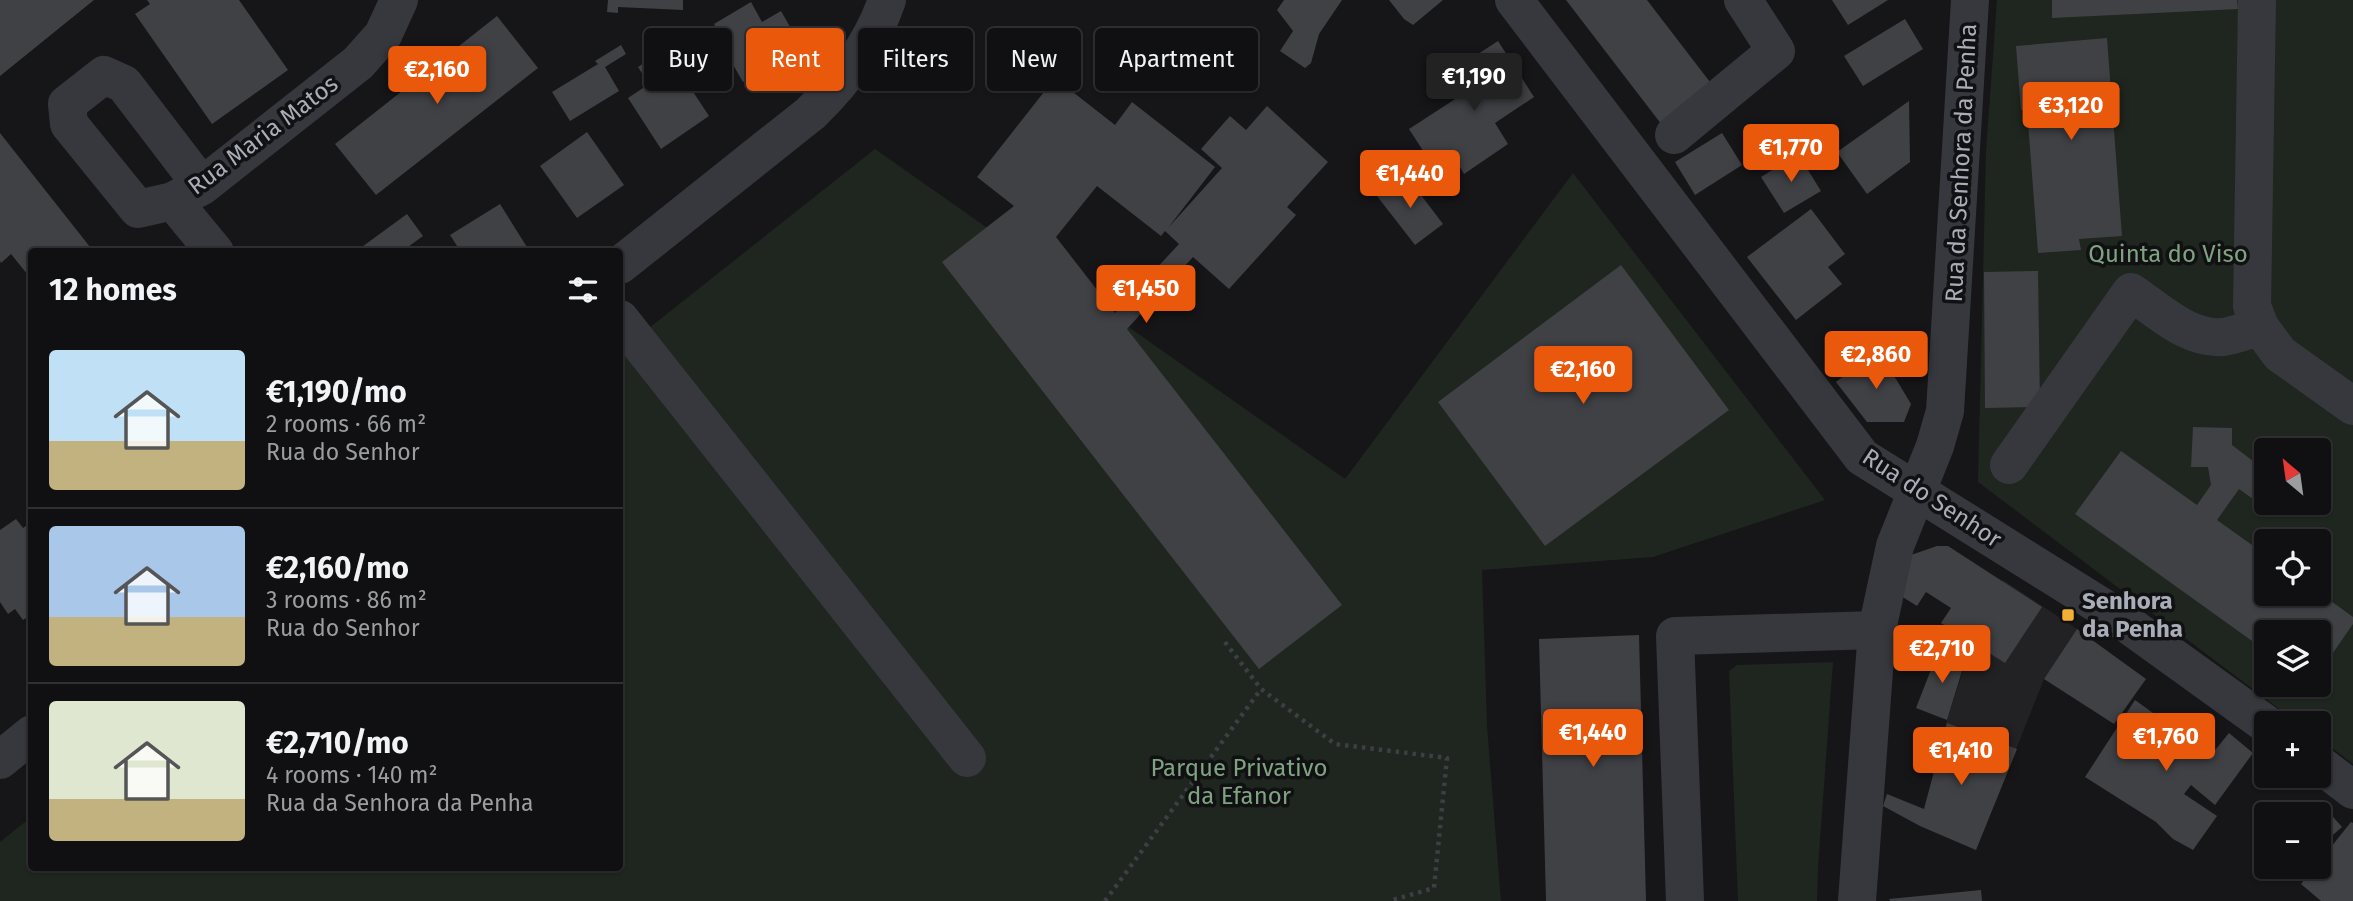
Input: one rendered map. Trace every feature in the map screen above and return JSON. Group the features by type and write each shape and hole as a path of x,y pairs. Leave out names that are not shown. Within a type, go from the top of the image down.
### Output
{"street":[{"name":"Rua Maria Matos","path":"213,248 187,193 358,63 383,35 399,0"},
{"path":"623,263 811,113 837,88 880,21 887,0"},
{"name":"Rua do Senhor","path":"1514,0 1862,457 2112,613 2254,715"},
{"path":"1674,135 1776,51 1743,0"},
{"name":"Rua da Senhora da Penha","path":"1857,901 1877,630 1895,545 1935,446 1945,411 1970,0"},
{"path":"2257,0 2252,306 2260,327 2280,354 2353,406"},
{"path":"2009,465 2131,292 2188,331 2208,337 2224,337 2260,327"},
{"path":"623,323 967,758"},
{"path":"1685,901 1675,636 1877,630"},
{"path":"0,760 28,737"},
{"path":"2331,773 2353,790"}],"path":[{"path":"1225,642 1261,689 1335,744 1447,758 1434,888 1388,901"},
{"path":"1105,901 1261,689"}],"shaded area":[{"path":"2003,580 2077,629 2044,679 1976,850 1920,826 1947,720 1972,643 1964,638"}],"green space":[{"name":"Quinta do Viso","path":"1997,0 2353,0 2353,764 2331,747 2331,711 2282,711 2263,697 2331,697 2331,620 2254,620 2254,690 1978,482 1986,151"},
{"name":"Parque Privativo da Efanor","path":"875,149 1345,479 1573,173 1825,500 1653,557 1482,570 1487,726 1501,901 0,901 0,842 28,819 28,871 623,871 623,349"},
{"path":"1833,662 1817,901 1738,901 1729,671 1737,665"}],"building":[{"path":"0,0 94,0 0,76"},
{"path":"147,0 239,0 288,70 212,124 135,14 150,4"},
{"path":"608,0 683,0 683,10 618,7 618,13 607,12"},
{"path":"1284,0 1342,0 1319,34 1311,63 1305,68 1280,51 1293,31 1277,10"},
{"path":"1389,0 1443,0 1413,25 1404,19"},
{"path":"1566,0 1647,0 1713,86 1662,125"},
{"path":"1832,0 1888,0 1848,25"},
{"path":"2052,0 2237,0 2238,9 2052,18"},
{"path":"751,2 762,22 781,11 791,28 746,28 746,80 743,82 732,63 732,28 716,28 714,24"},
{"path":"497,16 538,68 376,195 335,144"},
{"path":"1905,19 1923,49 1863,86 1844,56"},
{"path":"2107,38 2122,236 2079,239 2081,250 2038,253 2027,109 2021,110 2016,46"},
{"path":"1498,41 1534,97 1495,123 1508,144 1464,174 1457,162 1438,174 1409,129 1466,92 1452,71"},
{"path":"621,45 626,54 605,67 619,91 570,121 552,92 598,64 595,61"},
{"path":"644,63 644,76 638,67"},
{"path":"644,87 644,91 693,91 709,116 661,149 628,98"},
{"path":"1045,91 1072,91 1115,125 1132,102 1215,167 1168,228 1222,168 1201,149 1230,116 1246,130 1267,106 1328,162 1287,207 1296,215 1229,289 1193,257 1127,329 1342,605 1259,669 942,262 1014,206 977,177","holes":["1097,186 1161,236 1165,231 1179,244 1115,313 1056,237"]},
{"path":"1909,101 1910,162 1867,194 1837,152"},
{"path":"587,132 624,185 577,218 540,166"},
{"path":"0,133 91,248 28,248 28,275 11,254 1,263"},
{"path":"1722,133 1742,165 1695,195 1675,162"},
{"path":"1798,154 1821,191 1784,213 1761,177"},
{"path":"1405,174 1443,224 1415,245 1377,196"},
{"path":"500,204 528,248 458,248 450,235"},
{"path":"1811,209 1845,254 1828,267 1842,284 1796,320 1747,257"},
{"path":"407,214 423,236 406,248 360,248"},
{"path":"1621,265 1729,410 1545,546 1438,402"},
{"path":"2038,271 2040,407 1985,408 1984,272"},
{"path":"1878,349 1911,404 1904,422 1867,422 1836,382"},
{"path":"2193,427 2232,428 2232,445 2254,462 2254,500 2239,489 2217,520 2254,546 2254,606 2331,606 2331,601 2353,617 2353,624 2331,656 2331,620 2254,620 2254,642 2075,514 2121,451 2197,505 2211,485 2208,467 2191,467"},
{"path":"16,519 23,528 28,525 28,617 23,620 15,609 8,614 0,602 0,530"},
{"path":"1937,546 1948,546 2042,607 2005,663 1941,623 1951,608 1926,592 1917,606 1893,591 1911,555"},
{"path":"2077,629 2146,679 2114,724 2044,679"},
{"path":"1639,635 1646,901 1546,901 1539,639"},
{"path":"1939,649 1966,658 1947,720 1916,708"},
{"path":"2135,700 2211,755 2229,733 2253,753 2215,805 2191,785 2184,794 2217,816 2193,850 2173,839 2156,822 2085,777"},
{"path":"1947,723 2017,749 1976,850 1920,826 1883,806 1887,794 1924,809"},
{"path":"2331,815 2342,827 2331,837"},
{"path":"2351,822 2353,823 2353,901 2321,901 2301,884 2305,879 2331,879 2331,847"},
{"path":"1981,890 1982,901 1889,899"}],"place":[{"name":"Senhora da Penha","path":"2068,615"}]}
